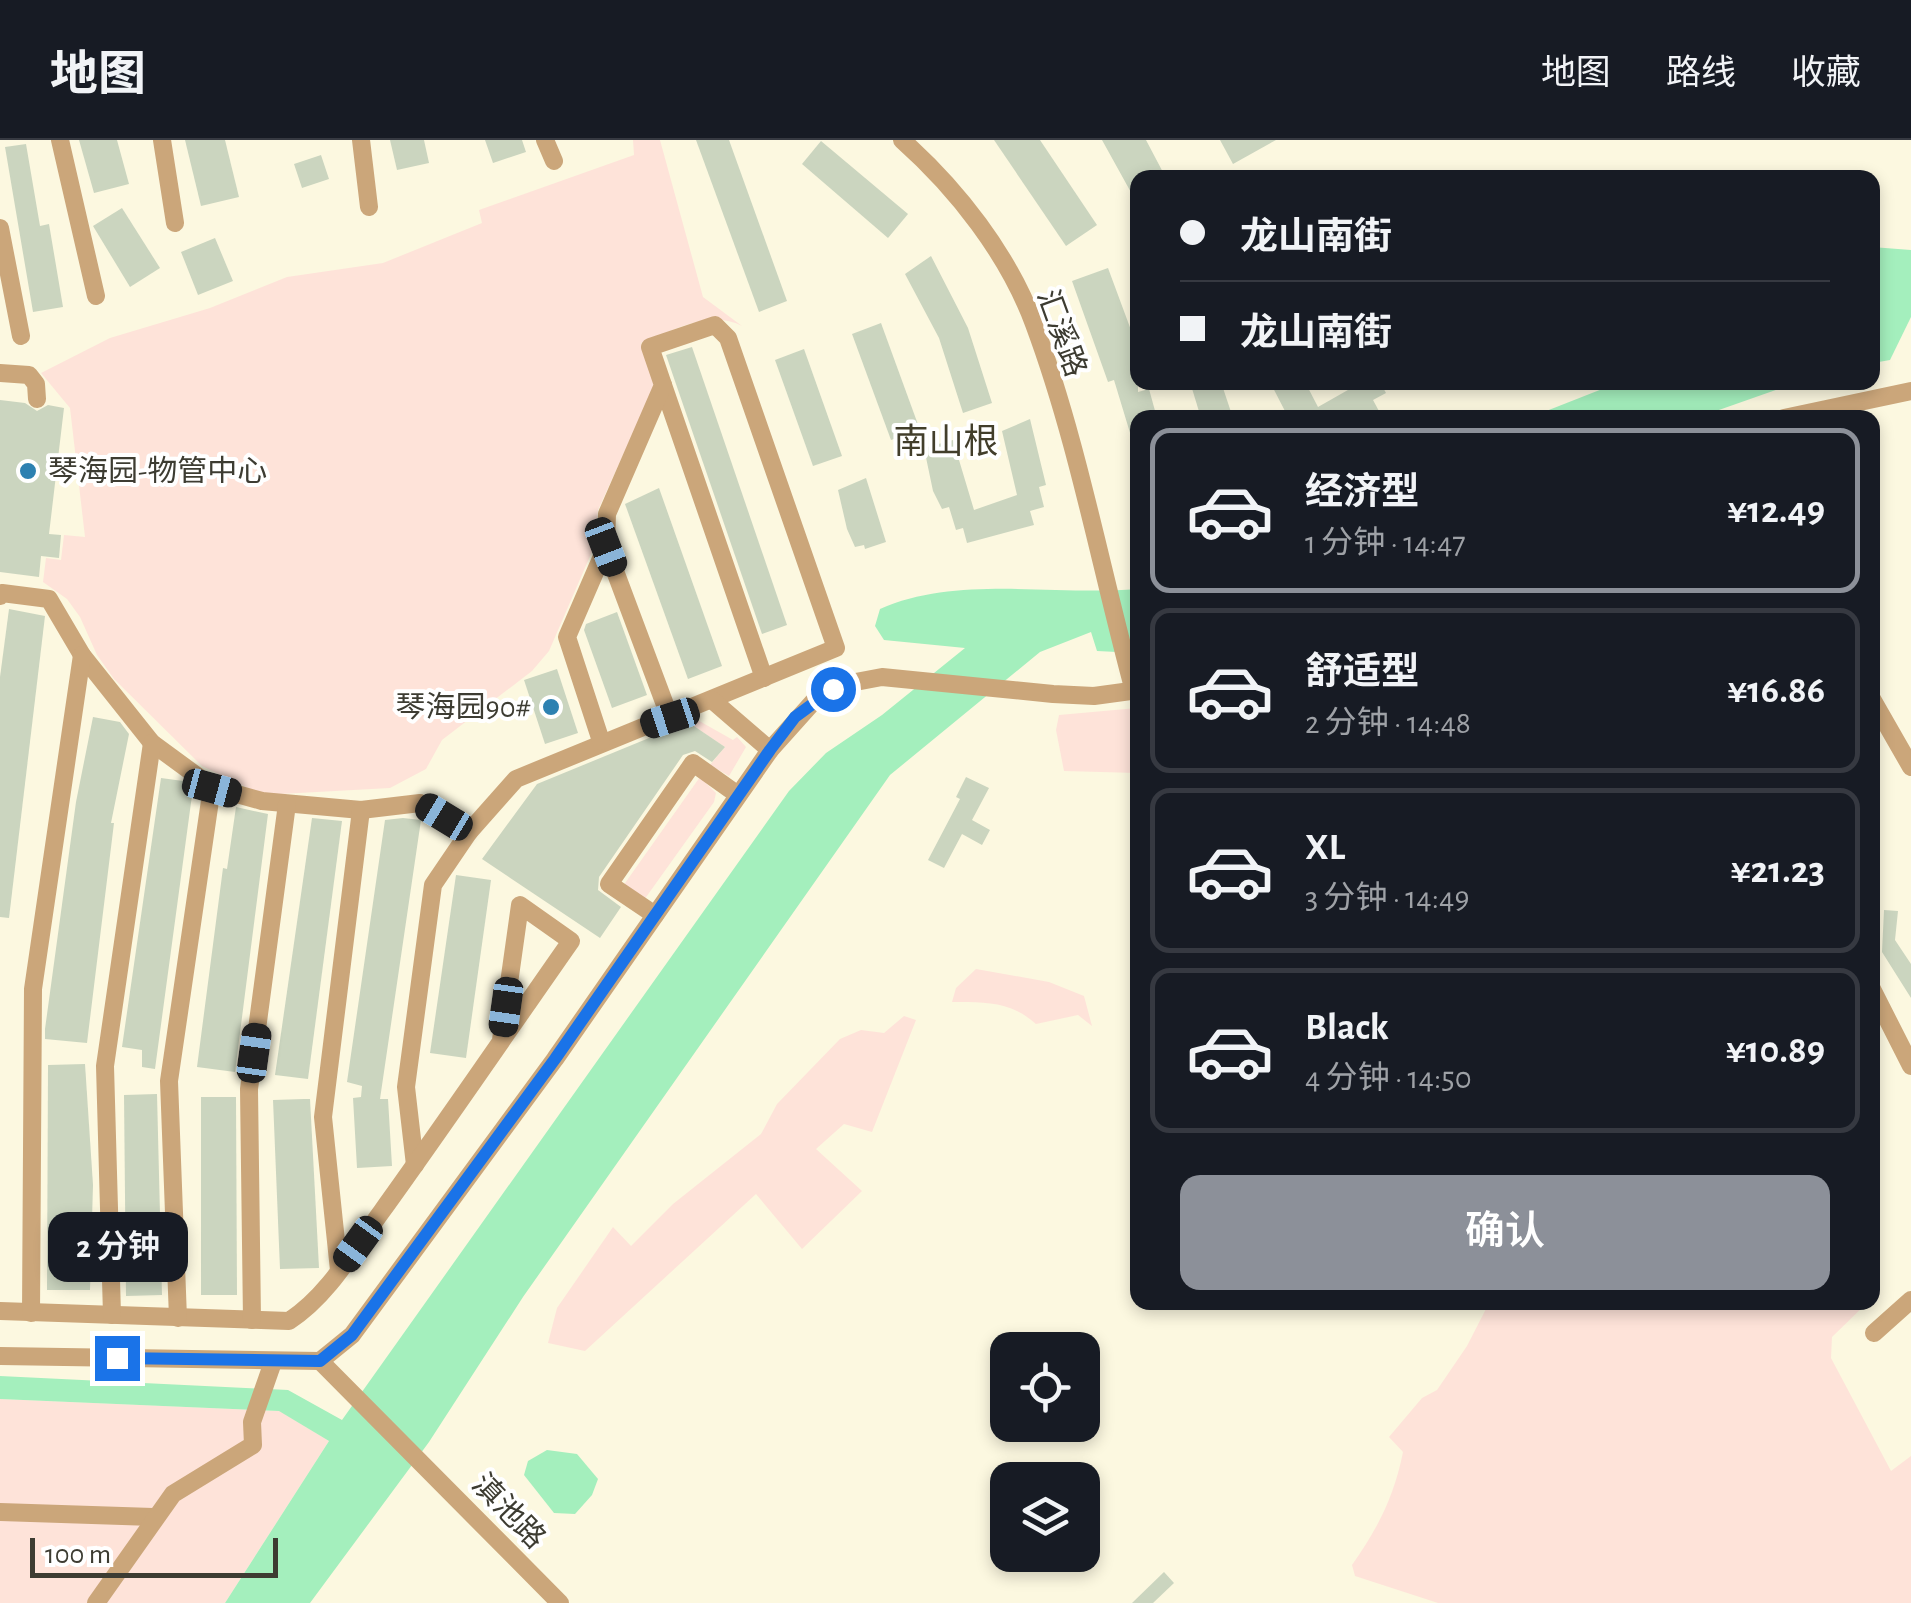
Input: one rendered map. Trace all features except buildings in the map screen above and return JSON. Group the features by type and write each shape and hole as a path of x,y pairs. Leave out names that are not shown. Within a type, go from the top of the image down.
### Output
{"street":[{"path":"60,140 96,296"},
{"path":"162,140 175,223"},
{"path":"361,140 369,207"},
{"path":"545,140 554,161"},
{"name":"汇溪路","path":"902,140 951,188 983,231 1034,322 1130,674"},
{"path":"0,228 21,336"},
{"path":"416,1164 406,1087 433,885 468,832 516,779 601,741 670,718 836,648 728,338 715,326 650,346 764,678"},
{"path":"0,372 29,374 36,384 37,399"},
{"path":"601,741 568,637 606,547 607,514 663,386"},
{"path":"1822,410 1911,391"},
{"path":"606,547 670,718"},
{"path":"0,596 2,593 49,599 82,655 152,744 212,788 287,804 361,810 420,803 468,832"},
{"path":"31,1313 33,989 82,655"},
{"path":"0,1356 320,1361 352,1335 795,717 833,689 858,680 908,679 1094,696 1130,692"},
{"path":"712,700 770,750"},
{"path":"1880,713 1911,768"},
{"path":"112,1315 105,1066 152,744"},
{"path":"654,916 609,884 693,762 738,795"},
{"path":"178,1318 169,1080 212,788"},
{"path":"252,1320 249,1088 287,804"},
{"path":"339,1270 323,1117 361,810"},
{"path":"0,1310 289,1321 312,1306 339,1270 571,941 520,905 501,1040"},
{"path":"1880,1005 1911,1066"},
{"path":"1874,1333 1911,1300"},
{"name":"滇池路","path":"320,1361 560,1603"},
{"path":"96,1603 172,1494 254,1445 252,1422 273,1362"},
{"path":"0,1512 153,1518"}],"shaded area":[{"path":"633,140 660,140 703,297 742,326 729,321 704,321 641,343 655,385 598,510 594,547 549,651 532,671 442,740 426,769 390,788 262,795 202,766 114,679 67,599 43,582 46,558 61,560 64,535 85,537 70,408 41,373 110,338 210,308 287,277 383,263 482,223 479,210 634,155"},
{"path":"1880,248 1911,250 1911,317 1890,360 1880,362"},
{"path":"1600,390 1776,390 1719,410 1549,410"},
{"path":"1130,589 1130,653 1097,651 1091,632 1040,652 890,775 523,1297 429,1442 310,1603 225,1603 329,1441 279,1411 0,1399 0,1376 288,1390 342,1420 789,791 826,753 882,715 965,648 884,640 875,626 880,609 910,599 973,590"},
{"path":"1130,709 1130,773 1064,771 1056,730 1059,715"},
{"path":"694,718 733,740 737,737 746,747 729,776 710,765 725,747 686,721"},
{"path":"700,777 716,793 714,802 644,900 623,886"},
{"path":"976,969 1049,982 1084,996 1092,1026 1078,1015 1036,1024 1007,1007 952,1002 956,988"},
{"path":"904,1016 916,1020 872,1132 844,1124 816,1149 862,1191 802,1249 756,1194 585,1351 548,1343 557,1308 613,1227 631,1246 673,1204 761,1134 777,1104 840,1039 861,1030 884,1033"},
{"path":"1485,1310 1860,1310 1832,1337 1831,1358 1891,1471 1911,1456 1911,1603 1438,1603 1355,1576 1352,1565 1384,1512 1403,1452 1389,1437 1422,1398 1437,1390"},
{"path":"0,1399 280,1411 329,1441 225,1603 0,1603"},
{"path":"547,1450 577,1454 598,1479 592,1495 575,1514 554,1513 524,1475 528,1461"}],"place":[{"name":"琴海园-物管中心","path":"28,471"},
{"name":"琴海园90#","path":"551,707"}],"district":[{"name":"南山根","path":"946,441"}],"route":[{"path":"117,1358 320,1361 336,1350 352,1335 467,1182 770,750 795,717 833,689"}]}
